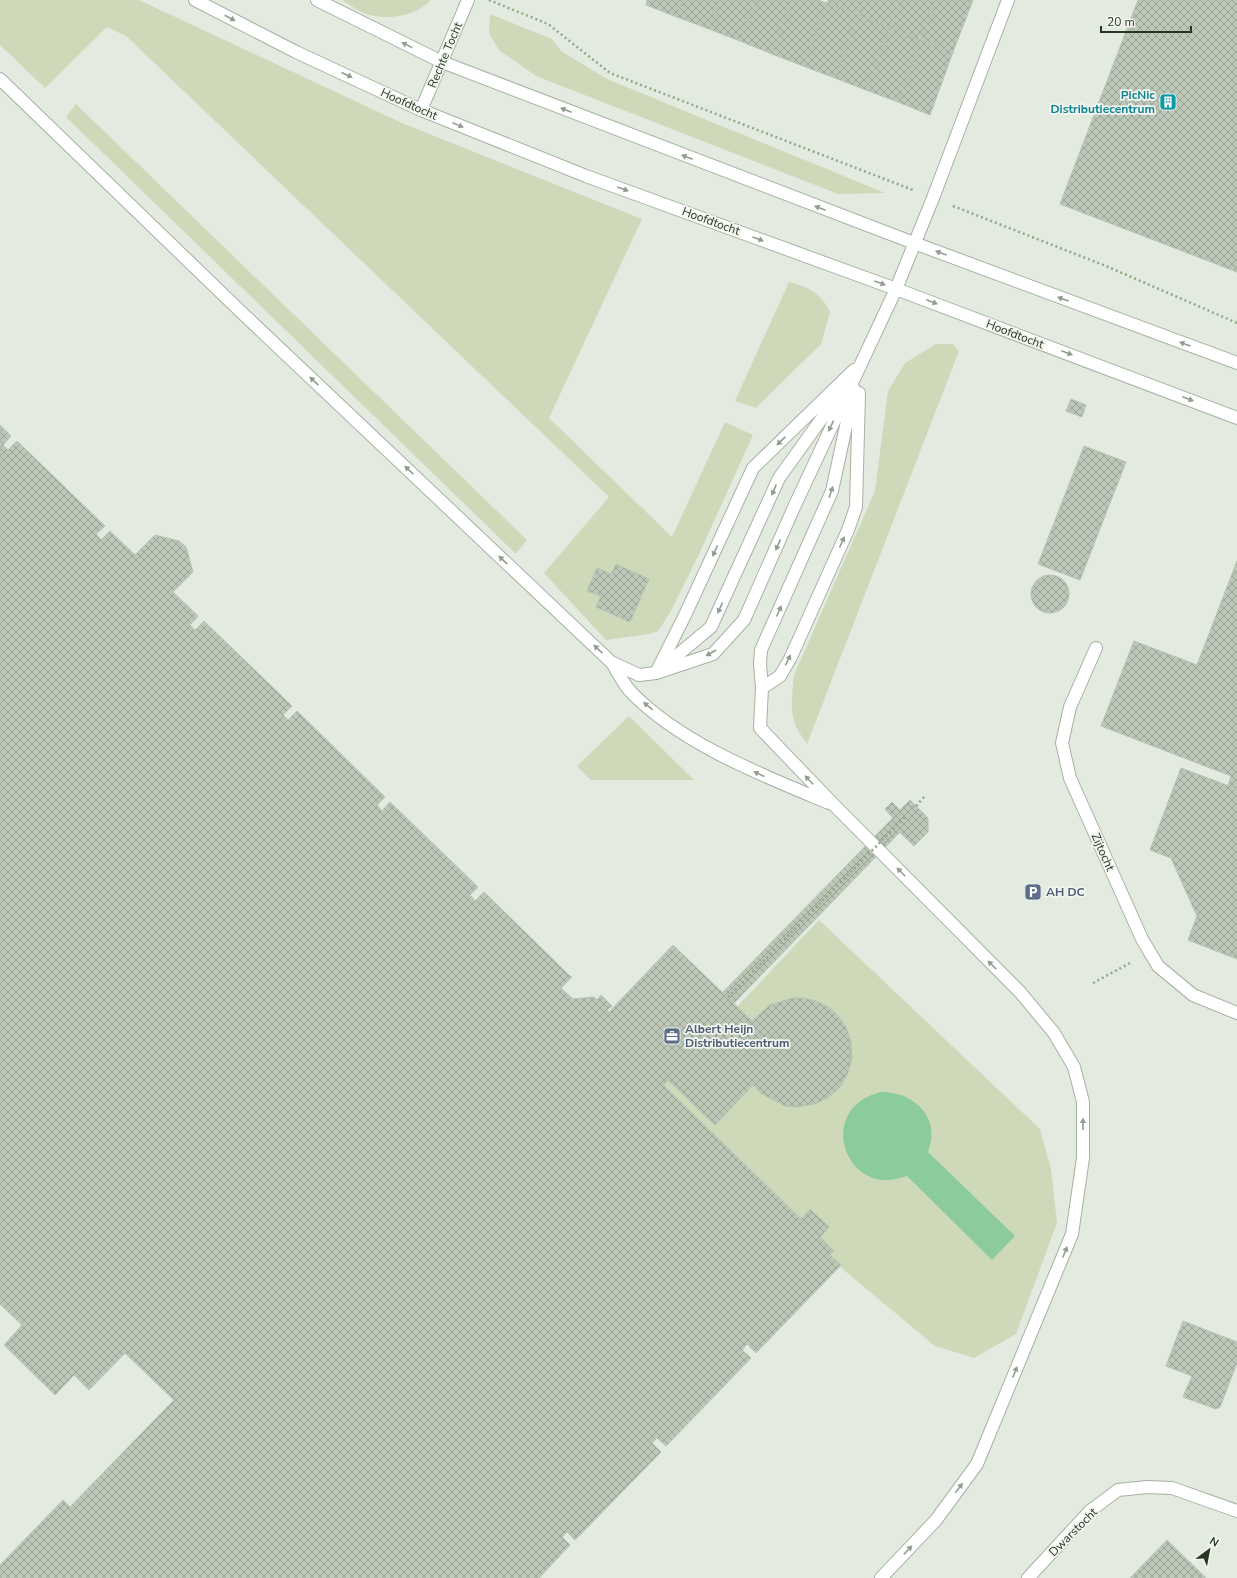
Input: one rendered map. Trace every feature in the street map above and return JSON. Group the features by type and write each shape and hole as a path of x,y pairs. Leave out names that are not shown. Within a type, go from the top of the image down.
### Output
{"street":[{"name":"Hoofdtocht","path":"195,0 296,52 421,110 586,176 896,289 1237,418"},
{"path":"317,0 442,62 914,243 1237,363"},
{"name":"Rechte Tocht","path":"421,110 468,0"},
{"path":"611,662 639,675 656,672 713,654 744,620 859,365 896,289 933,198 1008,0"},
{"path":"0,79 238,309 611,662 630,690 673,727 758,774 834,805"},
{"path":"656,672 711,627 779,478 859,365"},
{"path":"656,672 689,608 753,468 859,365"},
{"path":"859,365 832,491 761,650 760,664 762,688 760,728 834,805 1020,992 1054,1033 1074,1067 1083,1102 1083,1158 1072,1234 977,1464 936,1520 881,1578"},
{"path":"762,688 780,676 790,659 848,530 856,507 859,365"},
{"name":"Zijtocht","path":"1096,648 1070,707 1062,743 1070,778 1142,939 1158,966 1193,995 1237,1013"},
{"name":"Dwarstocht","path":"1028,1578 1090,1511 1118,1490 1147,1487 1172,1488 1236,1507"}],"path":[{"path":"489,0 548,24 610,73 1106,266 1237,324"},
{"path":"916,806 924,797"},
{"path":"728,998 905,817"},
{"path":"1093,983 1150,953"}],"shaded area":[{"path":"0,0 139,0 402,123 642,219 549,418 672,537 725,422 753,435 700,552 670,613 658,631 649,634 606,640 544,573 609,497 126,36 107,27 45,88 0,45"},
{"path":"342,0 431,0 418,10 394,17 386,17 366,14"},
{"path":"490,14 552,39 561,51 607,79 885,193 838,194 536,76 499,50 489,33"},
{"path":"76,104 527,540 516,554 66,117"},
{"path":"789,282 803,286 814,292 826,305 830,312 821,344 756,408 735,401"},
{"path":"936,344 953,344 959,351 807,744 797,727 792,712 794,675 875,491 888,391 905,363"},
{"path":"629,716 694,780 591,780 577,766"},
{"path":"819,920 1040,1129 1051,1169 1057,1223 1016,1334 974,1358 935,1346 839,1266 663,1085"},
{"path":"880,1092 903,1096 922,1108 928,1117 931,1128 931,1139 928,1152 1015,1236 992,1260 907,1176 885,1180 869,1177 859,1170 851,1160 843,1137 844,1125 849,1113 863,1099"}],"building":[{"path":"647,0 683,0 677,17 646,5"},
{"path":"683,0 720,0 709,29 677,17"},
{"path":"720,0 756,0 740,41 709,29"},
{"path":"756,0 792,0 772,54 740,41"},
{"path":"792,0 818,0 827,3 803,66 772,54"},
{"path":"828,0 864,0 858,15 827,3"},
{"path":"864,0 900,0 890,28 858,15"},
{"path":"900,0 936,0 921,40 890,28"},
{"path":"936,0 973,0 953,52 921,40"},
{"name":"PicNic Distributiecentrum","path":"1138,0 1237,0 1237,272 1060,204"},
{"path":"827,3 858,15 835,78 803,66"},
{"path":"858,15 890,28 866,90 835,78"},
{"path":"890,28 921,40 898,102 866,90"},
{"path":"921,40 953,52 930,115 898,102"},
{"path":"1071,399 1086,405 1082,417 1066,411"},
{"path":"0,425 11,436 3,445 8,450 17,441 105,526 96,534 101,540 110,531 135,555 155,535 179,541 186,547 193,572 173,592 198,616 190,625 195,630 204,621 292,706 283,715 288,720 297,711 385,797 377,805 382,811 390,802 478,887 470,895 475,901 484,892 572,977 561,988 573,999 594,997 597,1000 601,995 612,1006 607,1010 609,1012 673,945 752,1021 770,1005 793,998 804,998 816,1001 830,1008 840,1018 846,1027 851,1042 852,1058 848,1073 840,1087 828,1098 814,1104 798,1107 785,1106 762,1094 753,1085 715,1125 668,1080 663,1085 801,1219 810,1209 829,1227 820,1237 834,1251 830,1255 841,1265 756,1353 747,1344 742,1350 751,1358 666,1446 657,1438 652,1443 661,1452 575,1540 567,1532 562,1537 570,1545 539,1578 0,1578 0,1565 63,1500 70,1507 174,1400 125,1353 89,1390 74,1375 55,1395 4,1345 22,1325 0,1304"},
{"path":"1084,446 1126,462 1080,580 1038,564"},
{"path":"1237,561 1237,789 1228,786 1231,776 1101,726 1134,641 1197,665"},
{"path":"616,564 649,579 630,622 596,607 601,596 587,591 597,568 611,574"},
{"path":"1050,575 1060,578 1066,584 1069,594 1066,604 1060,610 1050,613 1040,610 1034,604 1031,594 1034,584 1040,578"},
{"path":"1181,768 1237,789 1237,959 1188,940 1197,916 1171,858 1150,850"},
{"path":"910,800 928,818 928,832 914,846 889,822 893,818 885,809 892,802 900,810"},
{"path":"889,822 900,832 734,1003 723,992"},
{"path":"1183,1321 1237,1342 1237,1363 1220,1407 1216,1409 1183,1397 1192,1376 1166,1366"},
{"path":"1167,1540 1206,1578 1130,1578"}],"place":[{"name":"PicNic Distributiecentrum","path":"1168,102"},
{"name":"AH DC","path":"1033,892"},
{"name":"Albert Heijn Distributiecentrum","path":"672,1036"}]}
